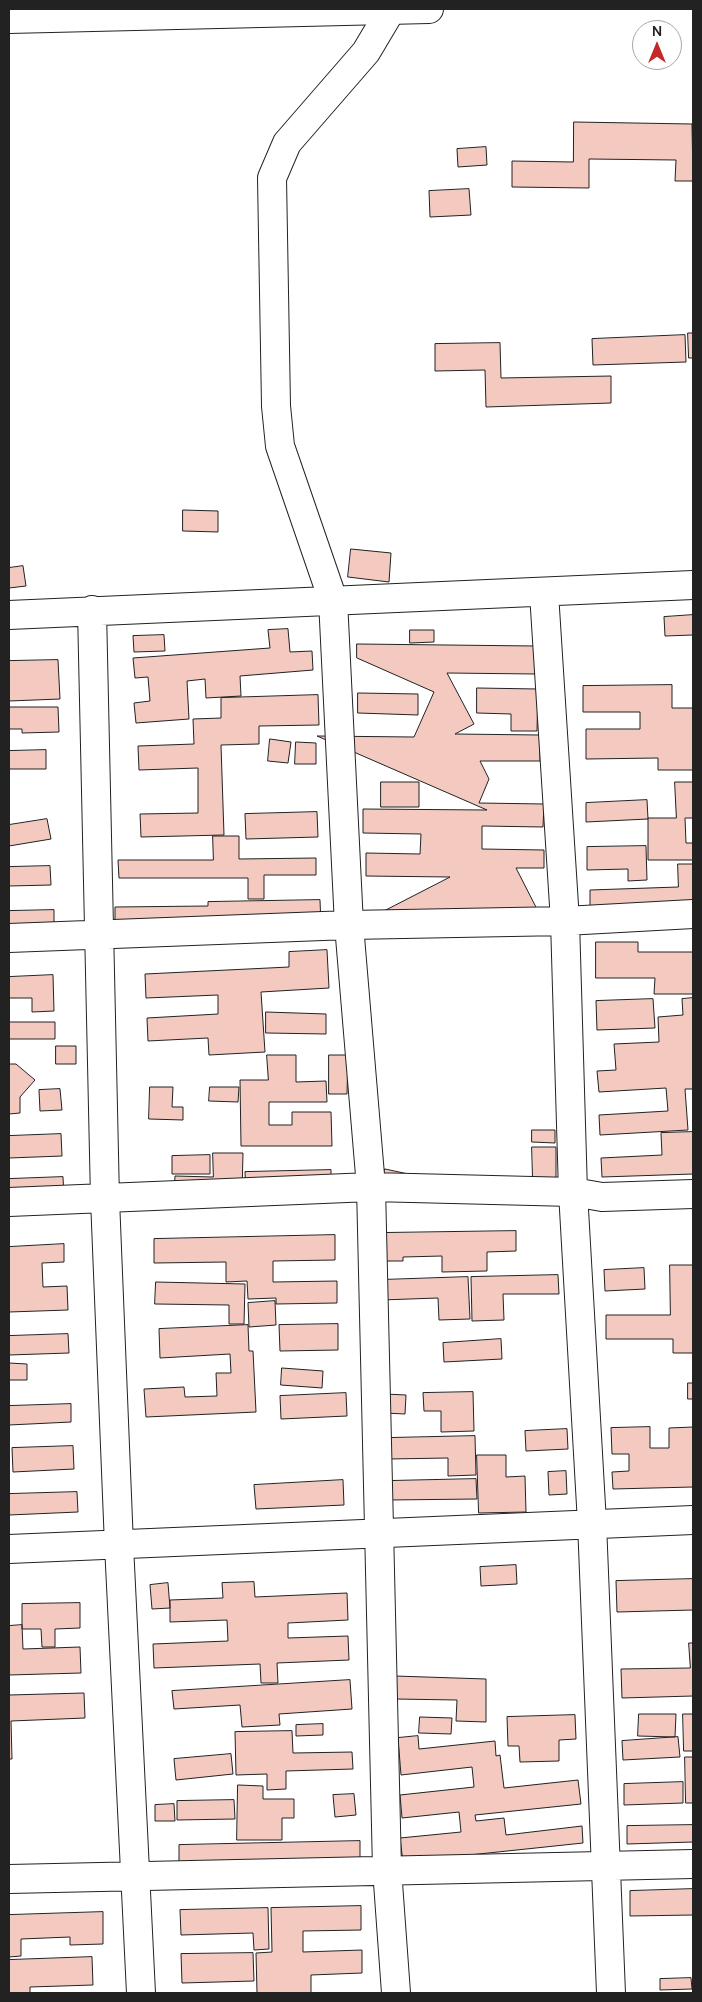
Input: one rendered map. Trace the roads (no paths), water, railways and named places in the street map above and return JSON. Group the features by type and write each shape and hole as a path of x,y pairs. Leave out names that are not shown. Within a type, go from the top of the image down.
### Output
{"street":[{"path":"9,19 429,9"},
{"path":"392,10 366,52 287,143 272,178 276,406 280,446 334,600 349,925 370,1187 387,1869 396,1993"},
{"path":"9,615 693,585"},
{"path":"544,593 565,921 574,1192 608,1865 611,1993"},
{"path":"92,610 101,935 105,1198 134,1877 141,1993"},
{"path":"9,938 349,925 565,921 693,914"},
{"path":"9,1202 370,1187 574,1192 602,1197 693,1194"},
{"path":"9,1548 379,1535 592,1523 693,1520"},
{"path":"9,1879 387,1869 693,1864"}]}
